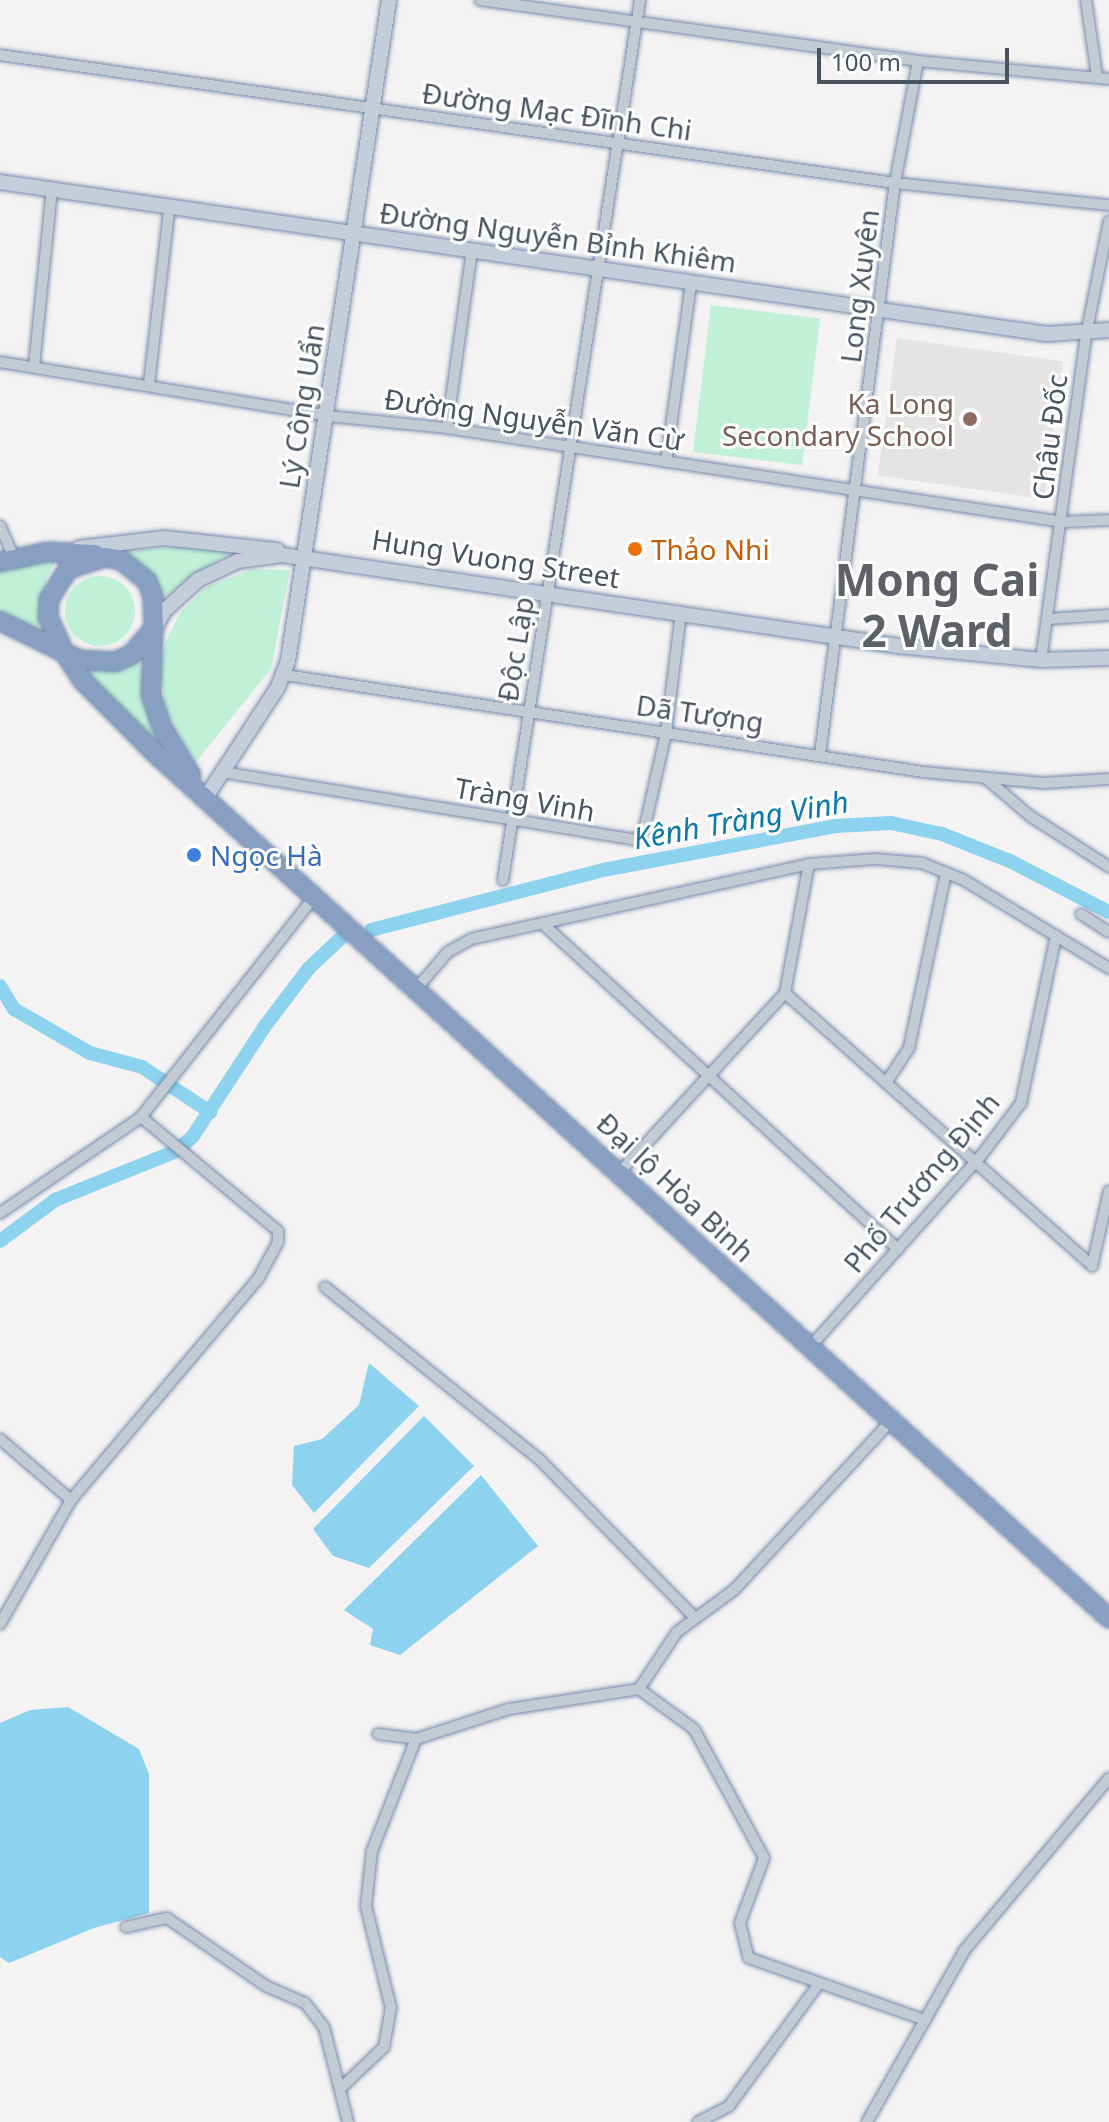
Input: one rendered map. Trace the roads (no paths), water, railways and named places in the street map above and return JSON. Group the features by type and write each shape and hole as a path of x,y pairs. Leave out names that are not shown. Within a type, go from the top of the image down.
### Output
{"highway":[{"path":"8,561 47,552 121,560 147,581 153,596 150,679 156,710 206,797"},
{"path":"83,681 58,643 49,599 56,582 95,557"},
{"path":"4,623 58,643 80,660 115,662 131,655 154,629"},
{"path":"4,623 83,681"},
{"name":"Đại lộ Hòa Bình","path":"83,681 206,797 1109,1618"}],"street":[{"name":"Lý Công Uẩn","path":"206,797 285,675 328,416 389,0"},
{"path":"480,0 634,19 918,61 1109,79"},
{"name":"Độc Lập","path":"503,880 599,269 634,19 640,0"},
{"path":"1086,0 1097,76"},
{"name":"Đường Mạc Đĩnh Chi","path":"0,55 895,183 1109,205"},
{"name":"Long Xuyên","path":"820,754 882,312 895,183 918,61"},
{"name":"Đường Nguyễn Bỉnh Khiêm","path":"0,182 169,210 353,233 882,312 1047,334 1086,335 1109,330"},
{"path":"34,366 52,190"},
{"path":"149,384 169,210"},
{"name":"Châu Đốc","path":"1041,660 1063,522 1086,335 1109,221"},
{"path":"447,428 472,251"},
{"path":"666,462 691,283"},
{"name":"Đường Nguyễn Văn Cừ","path":"0,362 149,384 328,416 447,428 1063,522 1109,520"},
{"path":"0,526 8,561"},
{"path":"47,552 146,538 244,544 304,556"},
{"path":"95,557 146,538"},
{"path":"154,629 181,594 217,569 260,556 304,556"},
{"name":"Hung Vuong Street","path":"304,556 835,636 1041,660 1109,658"},
{"name":"Tràng Vinh","path":"222,772 636,840 644,830 666,733 681,612"},
{"path":"1047,619 1109,615"},
{"name":"Dã Tượng","path":"285,675 988,780 1109,779"},
{"path":"988,780 1030,816 1109,867"},
{"path":"417,988 448,952 471,939 809,864 876,859 922,863 946,873 1109,968"},
{"path":"619,1173 785,993 809,864"},
{"path":"886,1083 909,1048 946,873"},
{"path":"0,1213 141,1117 167,1090 176,1074 316,895"},
{"path":"1081,914 1109,932"},
{"path":"542,923 898,1249"},
{"name":"Phố Trương Định","path":"810,1347 976,1162 1021,1103 1056,936"},
{"path":"785,993 1092,1266 1109,1191"},
{"path":"0,1624 71,1500 258,1279 278,1242 278,1231 141,1117"},
{"path":"325,1287 540,1460 695,1618"},
{"path":"639,1689 677,1632 734,1590 891,1421"},
{"path":"0,1439 71,1500"},
{"path":"378,1734 416,1739 509,1709 639,1689 694,1729 764,1858 740,1923 749,1958 817,1986 925,2020"},
{"path":"340,2089 384,2047 391,2008 366,1906 372,1851 416,1739"},
{"path":"867,2122 977,1933 1109,1778"},
{"path":"126,1927 167,1918 266,1986 305,2003 324,2027 348,2122"},
{"path":"698,2122 729,2106 817,1986"},
{"path":"875,2107 876,2122"}],"water":[{"path":"369,1363 419,1406 314,1513 292,1485 294,1446 322,1439 359,1405"},
{"path":"424,1416 474,1466 369,1568 333,1556 313,1529"},
{"path":"481,1475 538,1546 400,1655 370,1645 373,1629 344,1610"},
{"path":"68,1707 139,1749 149,1774 149,1913 94,1928 9,1963 0,1957 0,1723 30,1710"}],"waterway":[{"name":"Kênh Tràng Vinh","path":"371,930 603,870 836,826 891,823 942,834 1010,861 1109,912"},
{"name":"Kênh Tràng Vinh","path":"0,1241 55,1200 176,1151 193,1136 265,1026 309,968 342,937"},
{"path":"0,986 14,1009 90,1053 142,1067 210,1112"}],"place":[{"name":"Ka Long Secondary School","path":"970,419"},
{"name":"Thảo Nhi","path":"635,549"},
{"name":"Ngọc Hà","path":"194,855"}],"district":[{"name":"Mong Cai 2 Ward","path":"937,606"}]}
